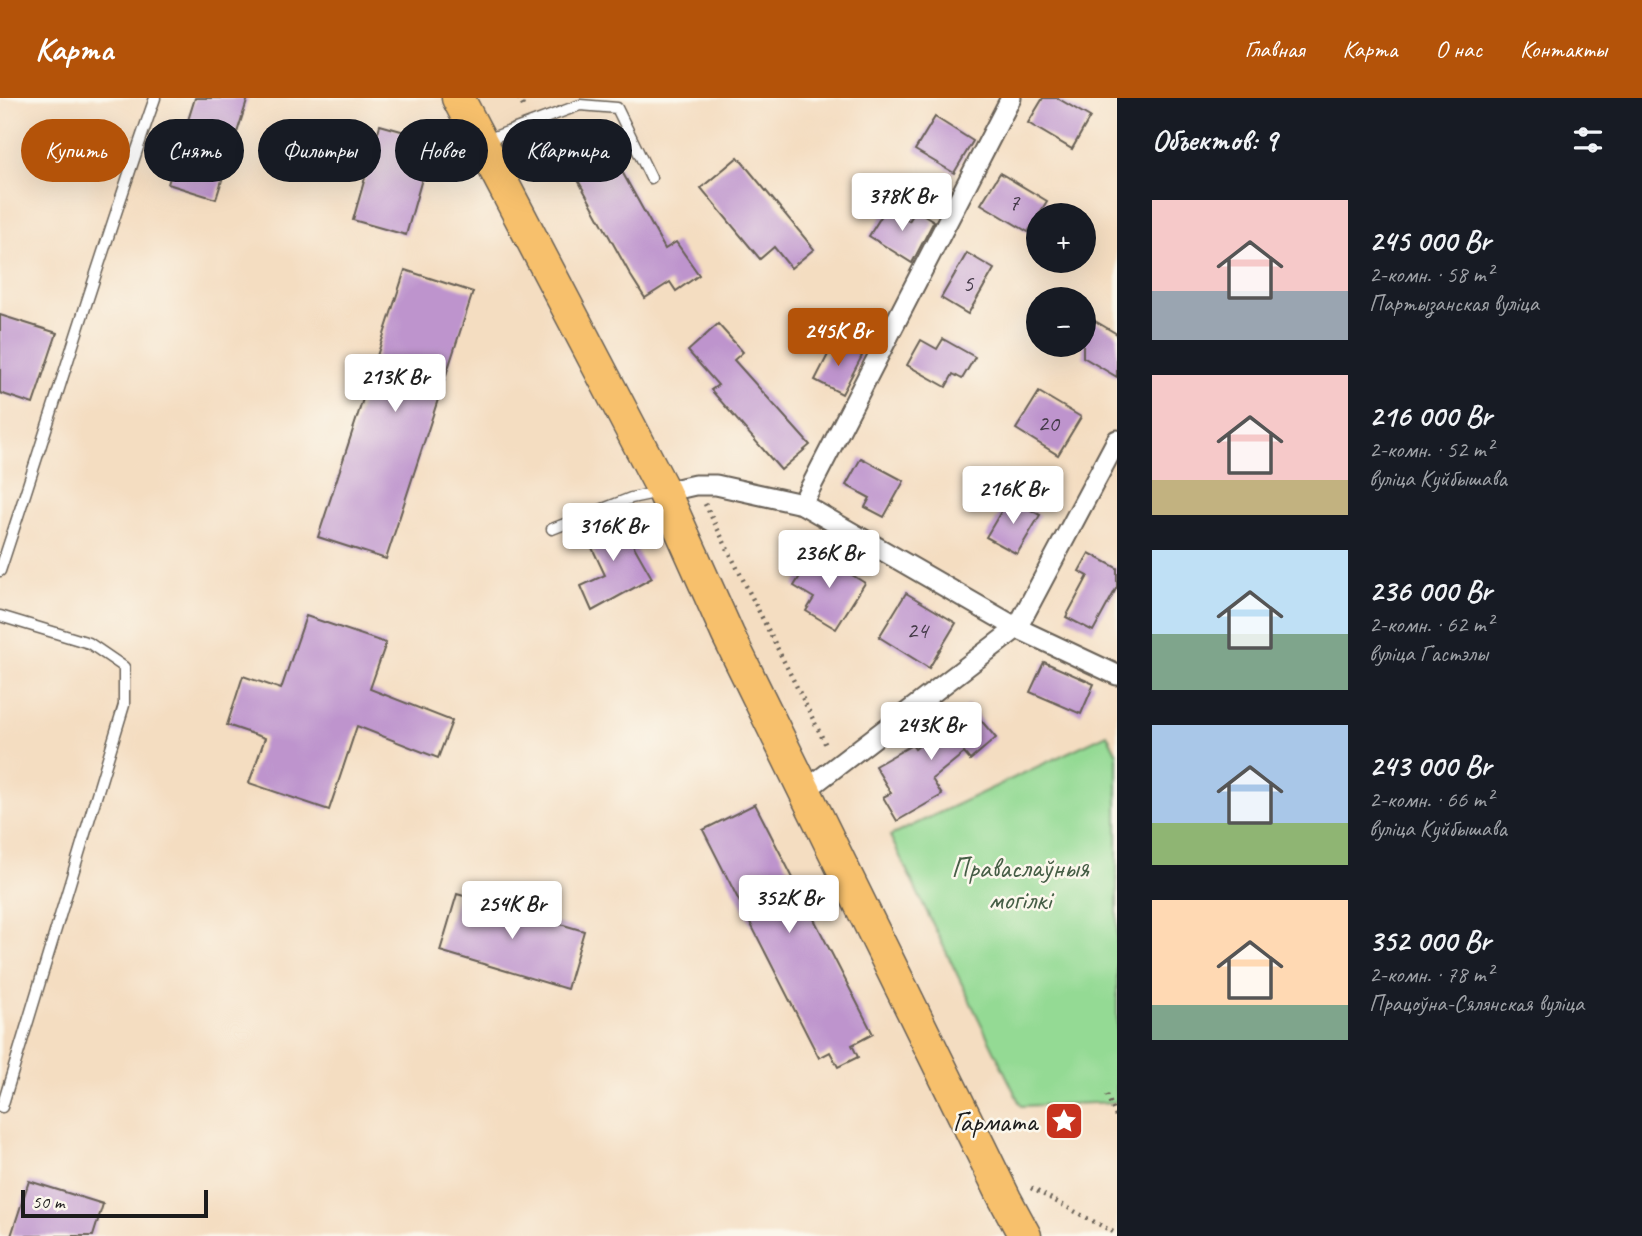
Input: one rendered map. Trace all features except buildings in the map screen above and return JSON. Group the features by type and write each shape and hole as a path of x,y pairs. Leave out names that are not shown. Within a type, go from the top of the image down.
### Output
{"main road":[{"path":"458,98 469,119"},
{"path":"488,154 664,492 728,635 1025,1236"}],"street":[{"path":"802,505 1011,98"},
{"path":"806,790 1017,628 1117,440"},
{"path":"664,492 695,485 716,485 802,505 1017,628 1117,675"}],"lane":[{"path":"0,571 61,389 121,194 155,98"},
{"path":"488,140 579,105 617,107 651,178"},
{"path":"552,529 631,498 664,492"},
{"path":"0,616 89,643 124,667 124,705 2,1107 0,1106"}],"path":[{"path":"695,485 836,766"},
{"path":"1107,1095 1117,1119"},
{"path":"1005,1199 1028,1186 1117,1234"}],"green space":[{"name":"Праваслаўныя могілкі","path":"1107,734 1117,754 1117,1102 1021,1106 890,836"}],"place":[{"name":"Гармата","path":"1064,1121"}]}
